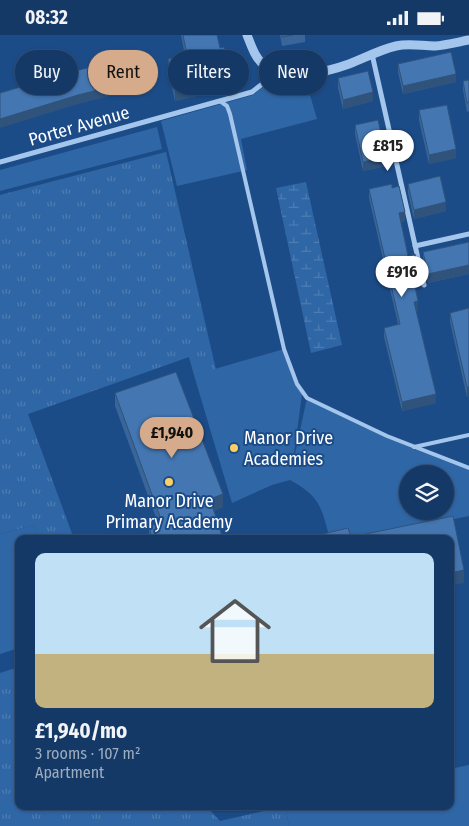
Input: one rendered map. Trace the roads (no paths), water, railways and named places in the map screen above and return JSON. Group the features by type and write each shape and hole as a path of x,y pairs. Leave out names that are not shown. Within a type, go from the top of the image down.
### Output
{"street":[{"path":"247,35 259,59"},
{"path":"327,70 397,46 412,44 435,45 469,40"},
{"path":"372,54 424,285"},
{"name":"Porter Avenue","path":"0,162 220,101 252,91 259,86"},
{"path":"415,246 469,234"}],"lane":[{"path":"230,114 230,102 233,97"},
{"path":"220,101 227,106 230,114 280,332 302,394 387,436 469,468"},
{"path":"414,447 469,435"}],"place":[{"name":"Manor Drive Academies","path":"234,448"},
{"name":"Manor Drive Primary Academy","path":"169,482"}]}
